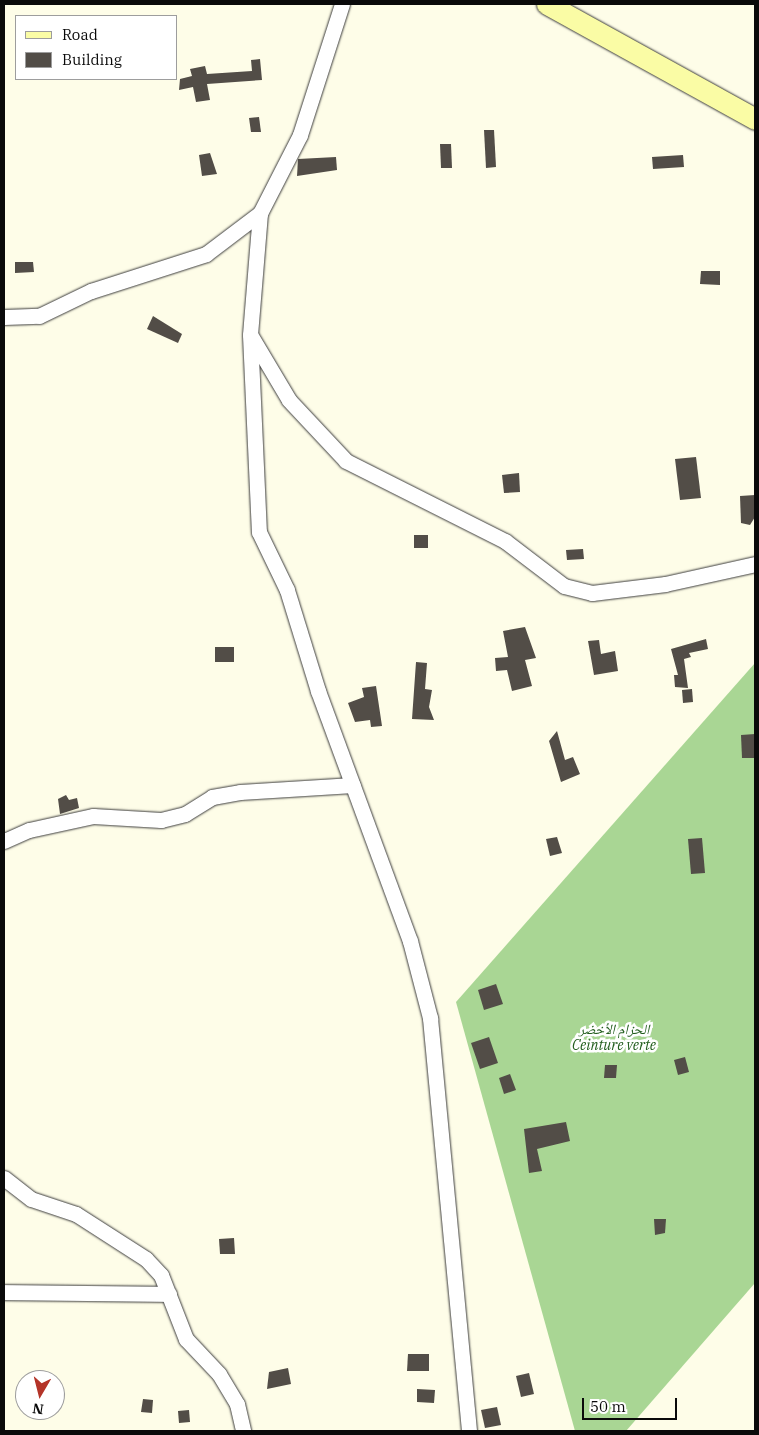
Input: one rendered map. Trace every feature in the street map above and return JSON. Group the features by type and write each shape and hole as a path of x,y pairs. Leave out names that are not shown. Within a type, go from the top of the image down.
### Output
{"street":[{"path":"342,4 300,135 260,213 250,335 259,532 287,590 353,785 410,941 436,1046 469,1431"},
{"path":"547,4 755,119"},
{"path":"4,317 38,316 91,291 206,254 260,213"},
{"path":"250,335 288,400 346,461 505,541 564,586 601,592 665,584 755,564"},
{"path":"4,841 29,830 93,816 161,820 185,814 212,797 240,792 353,785"},
{"path":"4,1178 31,1199 76,1214 119,1238 161,1275 186,1339 218,1374 237,1404 243,1431"},
{"path":"4,1292 169,1294"}],"green space":[{"name":"الحزام الأخضر Ceinture verte","path":"755,663 755,1283 626,1431 575,1431 456,1002"}],"building":[{"path":"260,59 262,80 207,84 210,100 196,102 193,87 179,90 180,79 192,76 190,69 205,66 207,74 252,71 251,60"},
{"path":"259,117 261,132 251,132 249,118"},
{"path":"484,130 494,130 496,167 486,168"},
{"path":"440,144 451,144 452,168 441,168"},
{"path":"210,153 217,174 202,176 199,155"},
{"path":"683,155 684,167 653,169 652,157"},
{"path":"336,157 337,170 297,176 298,159"},
{"path":"15,262 33,262 34,272 15,273"},
{"path":"701,271 720,271 720,285 700,284"},
{"path":"153,316 182,334 178,343 147,329"},
{"path":"696,457 701,498 680,500 675,459"},
{"path":"519,473 520,492 504,493 502,475"},
{"path":"755,495 755,517 750,525 741,523 740,496"},
{"path":"414,535 428,535 428,548 414,548"},
{"path":"583,549 584,559 567,560 566,550"},
{"path":"525,627 536,658 525,660 532,686 512,691 507,670 496,671 495,658 508,657 503,631"},
{"path":"706,639 708,649 689,653 691,657 684,659 688,688 675,687 674,675 678,675 671,649"},
{"path":"599,640 601,654 615,651 618,671 594,675 588,641"},
{"path":"215,647 234,647 234,662 215,662"},
{"path":"416,662 427,663 425,689 432,690 429,707 434,720 412,719"},
{"path":"376,686 382,726 371,727 370,720 355,722 348,703 364,697 362,688"},
{"path":"692,689 693,702 683,703 682,690"},
{"path":"557,731 565,760 573,757 580,774 561,782 549,741"},
{"path":"755,734 755,758 742,758 741,735"},
{"path":"66,795 69,800 77,798 79,808 60,814 58,799"},
{"path":"557,837 562,853 550,856 546,839"},
{"path":"702,838 705,873 691,874 688,839"},
{"path":"496,984 503,1004 484,1010 478,990"},
{"path":"489,1037 498,1063 480,1069 471,1043"},
{"path":"685,1057 689,1072 678,1075 674,1060"},
{"path":"605,1065 617,1065 616,1078 604,1078"},
{"path":"510,1074 516,1090 504,1094 499,1078"},
{"path":"566,1122 570,1141 537,1149 542,1171 529,1173 524,1129"},
{"path":"654,1219 666,1219 665,1233 655,1235"},
{"path":"234,1238 235,1254 220,1254 219,1239"},
{"path":"408,1354 429,1354 429,1371 407,1371"},
{"path":"288,1368 291,1384 267,1389 269,1372"},
{"path":"529,1373 534,1394 521,1397 516,1376"},
{"path":"417,1389 435,1390 434,1403 417,1402"},
{"path":"143,1399 153,1400 152,1413 141,1412"},
{"path":"497,1407 501,1425 485,1428 481,1410"},
{"path":"189,1410 190,1422 179,1423 178,1411"}]}
